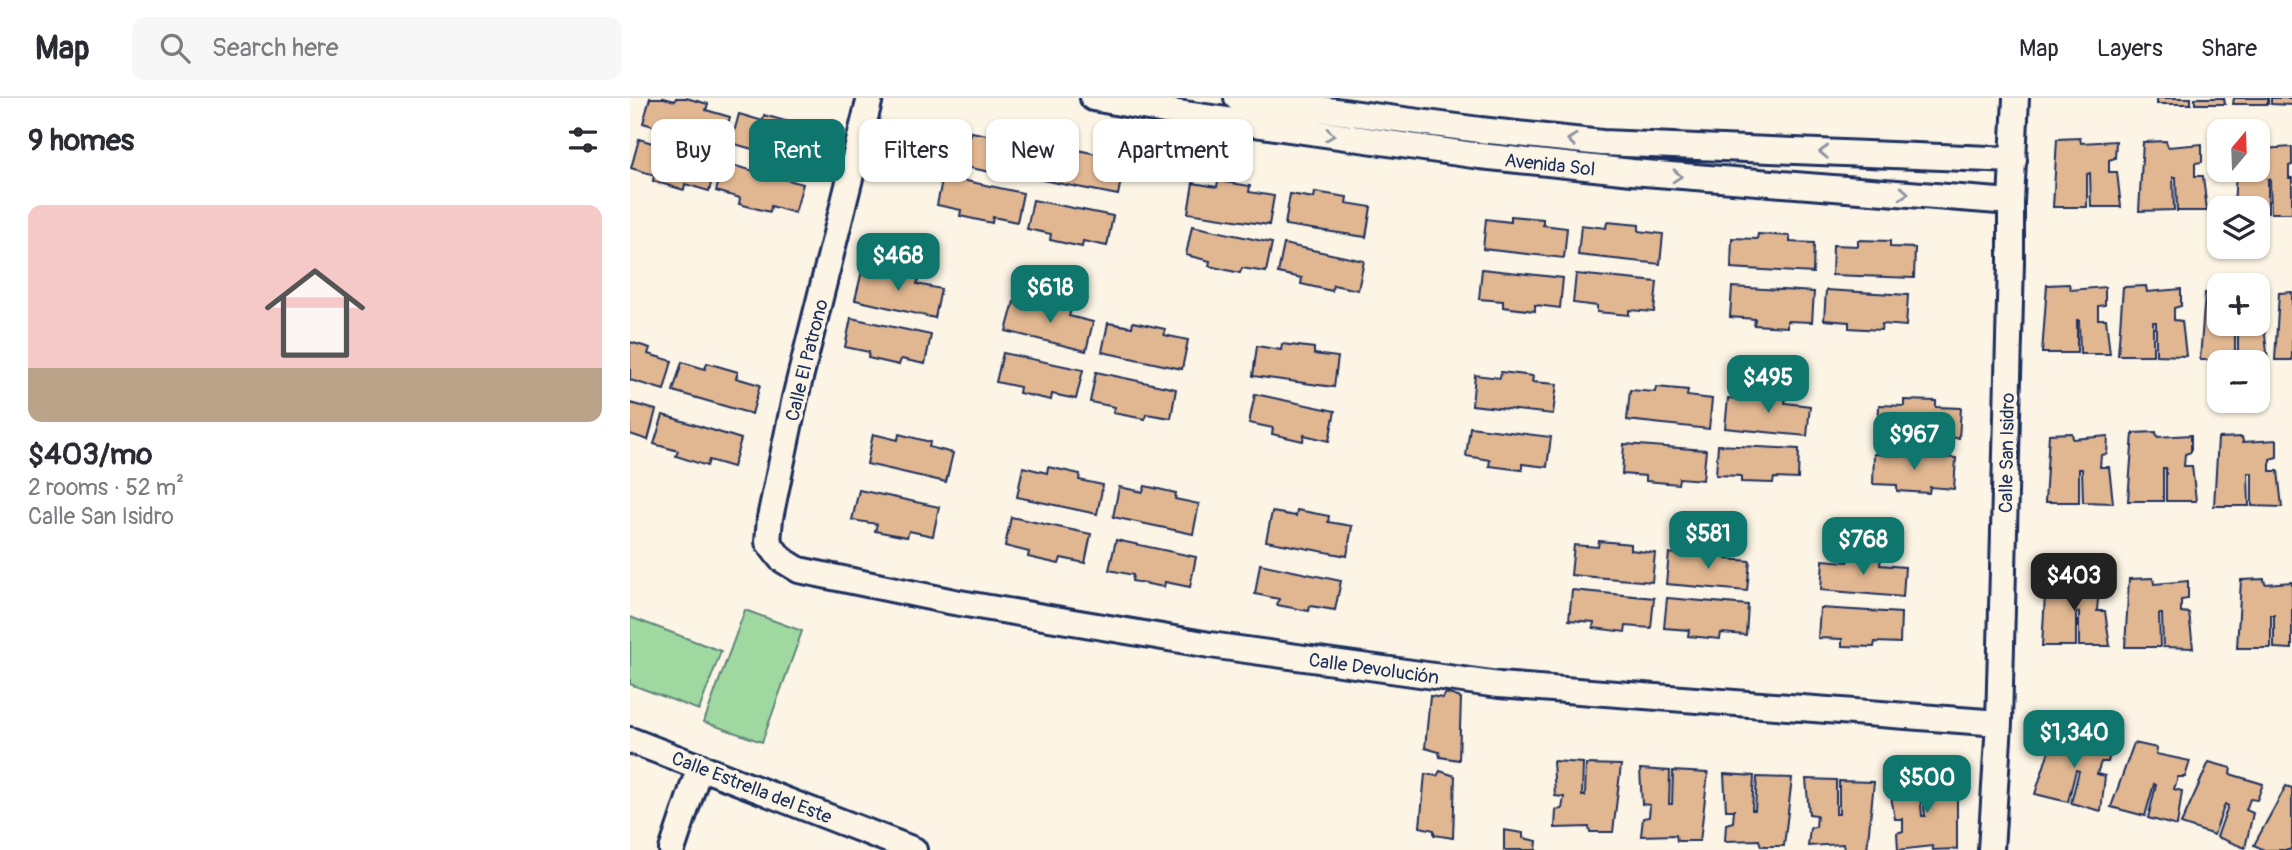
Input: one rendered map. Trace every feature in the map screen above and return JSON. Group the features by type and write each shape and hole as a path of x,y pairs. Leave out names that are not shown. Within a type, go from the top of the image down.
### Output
{"street":[{"name":"Calle El Patrono","path":"768,542 770,518 795,398 870,98"},
{"name":"Avenida Sol","path":"1093,98 1273,115 1470,129 1602,143 2014,159"},
{"name":"Avenida Sol","path":"1237,98 1273,115 1480,156 1632,173 2011,202"},
{"name":"Calle San Isidro","path":"1992,850 2016,98"},
{"path":"1602,143 1632,173"},
{"name":"Calle Devolución","path":"768,542 780,559 799,570 954,602 1210,645 1499,685 1998,723"},
{"name":"Calle Estrella del Este","path":"630,740 914,850"},
{"path":"672,850 700,766"}],"green space":[{"path":"745,610 802,631 762,742 704,722"},
{"path":"630,617 721,651 699,710 630,684"}],"building":[{"path":"650,98 675,101 676,98 686,98 708,104 706,110 730,117 651,119 651,125 643,123"},
{"path":"2157,98 2191,98 2191,104 2157,104"},
{"path":"2195,98 2224,98 2225,104 2195,104"},
{"path":"2234,98 2268,98 2268,104 2233,104"},
{"path":"2271,98 2292,98 2292,105 2271,104"},
{"path":"739,114 756,119 749,119 749,148 735,144"},
{"path":"972,132 986,135 986,171 972,168"},
{"path":"2080,138 2081,143 2116,141 2115,158 2109,160 2109,172 2117,172 2121,207 2091,207 2090,173 2087,174 2087,207 2053,207 2057,139"},
{"path":"639,139 651,143 651,174 631,168"},
{"path":"2166,141 2168,147 2202,144 2202,162 2195,163 2195,176 2203,176 2207,211 2177,211 2176,177 2173,177 2174,210 2139,211 2143,142"},
{"path":"2292,147 2289,178 2292,178 2292,213 2271,213 2270,148"},
{"path":"1079,150 1093,153 1093,182 1121,182 1118,195 1052,182 1079,182"},
{"path":"735,166 749,170 749,182 803,184 795,213 771,206 770,212 739,204 740,198 716,191 719,182 735,182"},
{"path":"656,182 711,182 709,191 685,184 684,190"},
{"path":"942,182 971,182 1023,193 1017,222 993,217 992,223 960,216 961,210 937,205"},
{"path":"1218,182 1250,186 1249,192 1274,196 1269,225 1188,213 1193,183 1217,187"},
{"path":"2235,182 2268,182 2268,196 2235,196"},
{"path":"1315,192 1347,197 1346,203 1371,207 1366,237 1285,225 1290,194 1314,198"},
{"path":"1033,200 1113,216 1107,246 1083,241 1082,247 1050,240 1051,234 1027,229"},
{"path":"1511,216 1543,219 1543,225 1567,228 1564,258 1483,249 1486,219 1511,222"},
{"path":"1607,222 1639,225 1639,231 1663,234 1660,264 1578,255 1581,225 1606,228"},
{"path":"1192,226 1272,243 1266,272 1242,268 1240,273 1209,266 1210,261 1186,255"},
{"path":"1758,234 1790,236 1790,242 1814,243 1813,273 1731,268 1732,238 1757,239"},
{"path":"1858,240 1890,241 1890,247 1915,248 1914,278 1832,275 1833,245 1858,246"},
{"path":"1284,244 1364,261 1358,290 1333,285 1332,291 1301,284 1302,278 1278,273"},
{"path":"1482,269 1563,278 1560,308 1535,305 1535,311 1503,307 1503,301 1479,299"},
{"path":"887,270 919,277 917,284 941,289 935,318 855,300 862,271 886,276"},
{"path":"1576,274 1657,282 1654,312 1629,310 1629,315 1597,312 1597,306 1573,303"},
{"path":"2069,284 2071,290 2105,287 2105,305 2098,306 2098,319 2106,319 2110,354 2080,354 2079,320 2077,353 2042,353 2047,285"},
{"path":"2146,286 2147,292 2181,289 2181,306 2174,308 2174,320 2182,321 2186,356 2156,355 2156,322 2153,322 2153,355 2118,355 2123,287"},
{"path":"1732,287 1814,292 1812,322 1787,321 1787,327 1754,325 1755,319 1730,317"},
{"path":"1826,290 1908,295 1906,326 1882,324 1881,330 1849,328 1849,322 1824,320"},
{"path":"2292,292 2292,360 2275,360 2279,293"},
{"path":"2205,293 2207,336 2235,336 2235,350 2207,350 2207,360 2200,360"},
{"path":"1014,302 1038,308 1039,302 1071,310 1069,316 1093,322 1086,351 1006,331"},
{"path":"851,318 931,335 925,364 901,359 899,365 868,358 869,352 845,347"},
{"path":"1133,322 1165,329 1164,335 1188,340 1182,369 1102,352 1108,323 1132,327"},
{"path":"2238,336 2265,336 2267,350 2238,350"},
{"path":"630,342 650,348 648,354 672,361 664,390 630,380"},
{"path":"1282,344 1314,348 1314,354 1338,357 1334,387 1253,376 1257,346 1281,350"},
{"path":"1003,353 1083,370 1076,399 1052,394 1051,400 1019,393 1020,387 996,382"},
{"path":"682,362 705,369 707,363 738,372 736,378 760,385 752,414 673,391"},
{"path":"1096,372 1176,389 1171,418 1146,414 1145,419 1113,413 1115,407 1090,402"},
{"path":"1501,372 1533,376 1532,382 1557,384 1553,414 1472,405 1475,375 1500,378"},
{"path":"1656,387 1688,390 1687,396 1712,399 1709,429 1627,420 1630,390 1655,392"},
{"path":"1255,394 1335,411 1329,441 1304,435 1303,441 1272,434 1273,428 1249,423"},
{"path":"1753,394 1786,397 1785,403 1810,406 1807,436 1725,428 1728,398 1753,400"},
{"path":"1904,400 1936,401 1936,407 1961,408 1959,438 1878,435 1879,405 1904,406"},
{"path":"630,403 656,410 648,440 630,434"},
{"path":"663,415 741,439 733,467 709,460 707,466 676,456 678,451 654,444"},
{"path":"1470,427 1551,437 1547,467 1522,464 1522,470 1489,466 1490,460 1466,456"},
{"path":"2156,432 2157,437 2191,435 2191,452 2185,454 2184,466 2192,466 2196,501 2166,501 2166,468 2163,468 2163,501 2128,501 2133,433"},
{"path":"2072,433 2073,439 2108,436 2107,454 2101,455 2100,467 2109,467 2113,503 2083,502 2082,469 2079,469 2079,502 2045,502 2049,434"},
{"path":"873,434 898,440 899,434 930,442 929,447 953,453 946,482 867,464"},
{"path":"2242,437 2243,442 2277,440 2277,457 2270,459 2270,471 2278,471 2282,507 2252,506 2252,473 2248,473 2249,506 2214,506 2218,438"},
{"path":"1624,444 1706,450 1703,480 1679,478 1678,484 1646,481 1646,476 1622,474"},
{"path":"1718,445 1799,449 1798,479 1774,478 1773,483 1741,482 1741,476 1716,475"},
{"path":"1874,454 1956,458 1954,489 1930,487 1929,493 1897,491 1897,485 1873,484"},
{"path":"1023,467 1047,473 1048,467 1080,474 1079,480 1103,485 1097,514 1017,497"},
{"path":"1145,486 1176,493 1175,499 1199,504 1193,534 1113,517 1119,487 1143,492"},
{"path":"859,490 939,507 933,536 909,531 907,537 875,531 877,524 852,520"},
{"path":"1297,510 1329,516 1328,522 1352,526 1347,556 1266,541 1272,512 1296,516"},
{"path":"1011,517 1091,534 1085,563 1061,558 1059,564 1028,557 1029,552 1005,546"},
{"path":"1116,540 1196,557 1190,587 1165,582 1164,587 1132,581 1133,575 1109,570"},
{"path":"1599,541 1631,544 1631,550 1655,553 1652,582 1571,575 1574,545 1598,547"},
{"path":"1694,550 1726,553 1726,559 1750,561 1747,591 1666,584 1669,553 1693,556"},
{"path":"1849,556 1881,559 1880,565 1905,567 1903,597 1821,590 1823,560 1848,562"},
{"path":"1260,564 1341,581 1335,610 1310,606 1309,611 1277,605 1279,599 1255,594"},
{"path":"2069,577 2070,582 2105,580 2104,597 2098,599 2097,611 2105,611 2110,646 2079,646 2079,612 2076,613 2076,646 2042,646 2046,578"},
{"path":"2153,578 2154,584 2188,581 2188,599 2181,600 2181,612 2189,613 2193,648 2163,647 2162,614 2159,614 2160,647 2125,647 2129,579"},
{"path":"2264,579 2265,584 2292,582 2292,649 2274,648 2274,615 2271,615 2271,648 2237,648 2241,580"},
{"path":"1572,590 1654,598 1651,628 1626,626 1625,632 1593,628 1594,622 1569,620"},
{"path":"1667,598 1748,605 1746,635 1721,633 1720,639 1688,636 1689,630 1664,628"},
{"path":"1820,608 1901,613 1900,643 1875,642 1874,647 1842,646 1842,639 1818,638"},
{"path":"1446,693 1461,698 1459,760 1440,757 1439,752 1425,748 1430,696 1443,698"},
{"path":"2056,729 2078,733 2078,739 2112,745 2108,762 2101,762 2097,774 2105,776 2101,811 2071,803 2079,771 2076,770 2068,802 2035,794"},
{"path":"2134,743 2157,748 2156,754 2190,761 2185,777 2178,777 2174,789 2182,791 2177,826 2148,818 2156,785 2154,784 2145,816 2111,807"},
{"path":"1553,761 1583,763 1582,796 1585,796 1586,764 1621,765 1613,832 1590,832 1589,827 1555,828 1556,810 1562,809 1564,797 1555,796"},
{"path":"2209,762 2231,768 2230,774 2263,784 2257,800 2250,799 2246,810 2253,813 2245,848 2217,837 2228,806 2225,804 2214,835 2181,824"},
{"path":"1640,769 1670,771 1669,804 1672,804 1673,771 1708,773 1700,841 1677,841 1676,835 1641,836 1643,818 1649,817 1650,805 1642,804"},
{"path":"1440,771 1455,776 1453,838 1434,835 1434,830 1420,827 1425,774 1437,776"},
{"path":"1724,774 1754,776 1752,810 1755,810 1757,777 1792,778 1784,846 1761,846 1759,840 1725,841 1726,824 1733,822 1734,810 1726,810"},
{"path":"1806,779 1836,780 1836,814 1839,814 1839,781 1874,782 1867,850 1844,850 1843,844 1808,846 1810,828 1816,827 1817,815 1809,814"},
{"path":"1957,780 1957,849 1933,850 1932,846 1898,850 1897,833 1903,831 1903,819 1895,819 1889,785 1919,783 1922,816 1925,816 1922,783"},
{"path":"2286,786 2292,788 2292,845 2290,850 2264,850 2254,845"},
{"path":"1504,830 1523,833 1523,838 1537,841 1536,850 1504,850"}]}
